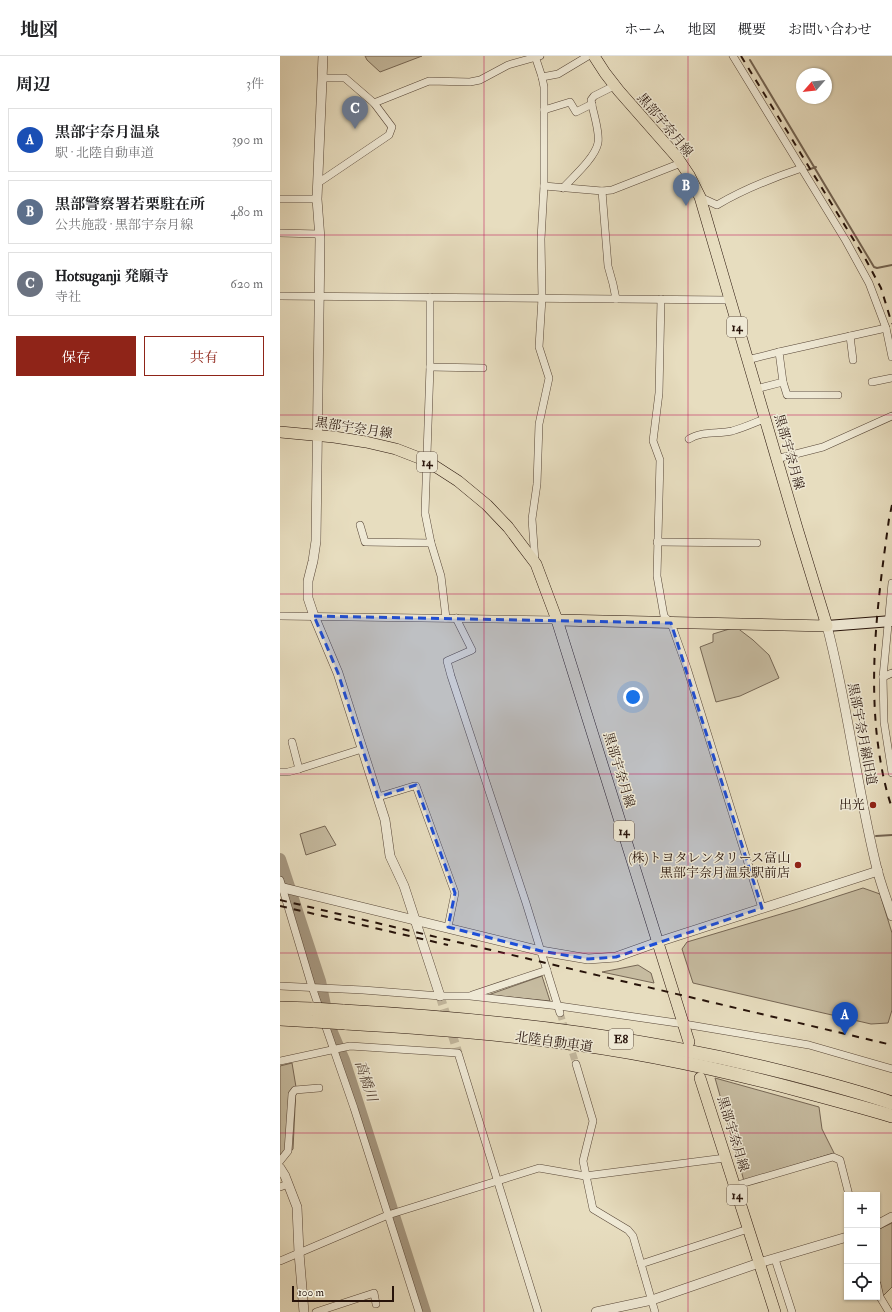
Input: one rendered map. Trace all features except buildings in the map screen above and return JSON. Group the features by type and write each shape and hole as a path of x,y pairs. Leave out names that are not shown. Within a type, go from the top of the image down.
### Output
{"highway":[{"name":"北陸自動車道","path":"280,1008 314,1015 500,1023 554,1029 655,1044 769,1068 892,1103"},
{"name":"北陸自動車道","path":"280,1019 314,1015"},
{"name":"北陸自動車道","path":"344,1017 436,1029 499,1034 554,1041 662,1058 724,1071 826,1097 892,1116"}],"main road":[{"name":"黒部宇奈月線","path":"594,56 614,86 681,163 689,175 701,201 776,459 827,626"},
{"name":"黒部宇奈月線","path":"280,432 366,442 396,449 427,462 458,481 487,505 508,527 536,564 557,620 689,1042"},
{"path":"557,620 827,626 890,621"},
{"name":"黒部宇奈月線","path":"700,1078 775,1312"}],"street":[{"path":"322,56 317,199 320,296 316,541 308,581 308,598 338,673 385,820 390,856 404,886 440,996"},
{"path":"542,77 558,74 588,56"},
{"path":"733,56 802,168 870,283 886,328 892,357"},
{"path":"374,103 429,81 470,82 480,80 508,65 537,57 544,87 544,186 541,239 542,298 539,347 549,378 539,424 537,484 532,519 536,564"},
{"path":"318,183 389,135 392,127 374,103 346,78 322,78"},
{"path":"563,188 591,158 598,144 598,135 591,100 594,96 614,86"},
{"path":"544,110 570,102 576,112 592,104"},
{"path":"544,186 602,191 612,190 681,163"},
{"path":"701,201 704,199 717,205 742,191 802,168"},
{"path":"602,191 608,266 616,299"},
{"path":"280,199 317,199"},
{"path":"280,233 319,234"},
{"path":"280,296 730,300"},
{"path":"430,297 430,368 425,513 431,543 441,576 446,618"},
{"path":"661,299 659,393 653,441 660,460 658,583 664,616 671,623 692,683 762,908"},
{"path":"747,360 886,328"},
{"path":"850,336 853,360"},
{"path":"779,352 783,382 787,395 838,395"},
{"path":"430,368 483,368"},
{"path":"872,382 892,378"},
{"path":"756,390 783,382"},
{"path":"776,459 823,446 892,416"},
{"path":"689,440 695,435 723,433 764,418"},
{"path":"360,525 365,542 431,543"},
{"path":"658,542 757,543"},
{"path":"892,583 890,621 884,677 884,722 889,737 892,773"},
{"path":"280,616 557,620"},
{"path":"456,618 472,650 447,661 559,1006 560,1014"},
{"name":"黒部宇奈月線旧道","path":"827,626 867,825 878,871 891,909"},
{"path":"884,677 892,673"},
{"path":"292,742 299,769"},
{"path":"280,772 288,772 299,769 362,749"},
{"path":"378,797 416,786 455,893 448,927"},
{"path":"281,885 541,951 588,959 616,957 878,871"},
{"path":"281,885 312,988 334,1049 419,1312"},
{"path":"470,996 547,970"},
{"path":"280,986 440,996 470,996 559,1006 684,1024 809,1045 892,1069"},
{"path":"280,1061 350,1046 458,1053 538,1312"},
{"path":"576,1064 593,1121 582,1161 593,1210 628,1230 633,1236 655,1312"},
{"path":"280,1161 288,1151 292,1094 295,1090 319,1088"},
{"path":"734,1186 833,1157 840,1160 849,1192"},
{"path":"280,1261 388,1215 539,1168 585,1176 725,1158"},
{"path":"280,1168 285,1176 284,1186 297,1207 304,1312"},
{"path":"880,1223 892,1217"},
{"path":"641,1264 748,1229"},
{"path":"596,1312 652,1300 759,1263 844,1238"},
{"path":"775,1258 792,1312"},
{"path":"316,1312 374,1293 376,1304"},
{"path":"880,1297 889,1312"}],"highlighted area":[{"path":"314,616 671,623 762,908 616,957 588,959 541,951 448,927 455,893 416,785 378,797 338,673"}],"shaded area":[{"path":"365,56 422,56 380,72 367,60"},
{"path":"736,627 769,655 779,678 740,696 716,702 700,647 713,642 713,634"},
{"path":"325,826 336,845 306,855 300,834"},
{"path":"863,888 880,894 892,933 892,1010 888,1023 871,1024 693,983 682,949 687,942"},
{"path":"638,965 651,973 654,983 602,972"},
{"path":"542,976 550,1001 488,995"},
{"path":"292,1063 296,1087 293,1149 282,1162 280,1160 280,1066"},
{"path":"715,1078 819,1107 822,1129 834,1153 744,1181"},
{"path":"892,1223 892,1287 883,1296 880,1284 880,1229"}],"waterway":[{"path":"750,60 874,267 877,268 892,265"},
{"path":"805,171 816,167"},
{"path":"876,836 892,835"},
{"name":"高橋川","path":"280,859 320,981 329,1025 344,1060 425,1312"}],"tunnel":[{"path":"440,996 458,1053"},
{"path":"560,1013 576,1064"}],"railway":[{"path":"741,56 866,260 881,288 892,324"},
{"path":"892,505 876,627 874,682 878,746 892,808"},
{"path":"280,900 892,1045"},
{"path":"280,906 448,945"}],"place":[{"name":"Hotsuganji 発願寺","path":"355,129"},
{"name":"黒部警察署若栗駐在所","path":"686,206"},
{"name":"出光","path":"873,805"},
{"name":"(株)トヨタレンタリース富山 黒部宇奈月温泉駅前店","path":"798,865"},
{"name":"黒部宇奈月温泉","path":"845,1035"}]}
